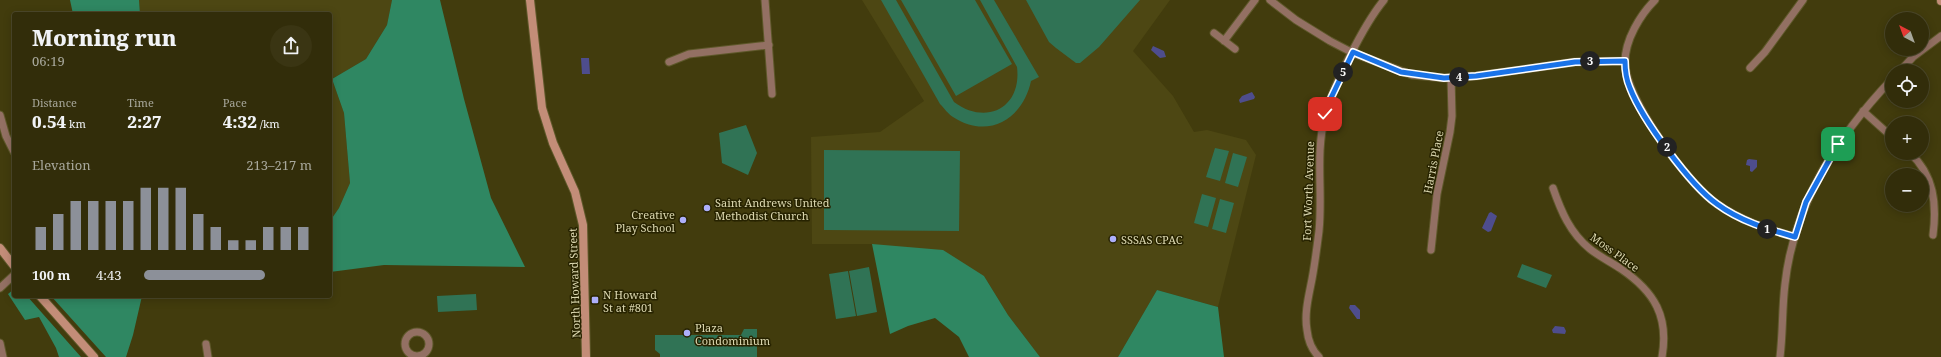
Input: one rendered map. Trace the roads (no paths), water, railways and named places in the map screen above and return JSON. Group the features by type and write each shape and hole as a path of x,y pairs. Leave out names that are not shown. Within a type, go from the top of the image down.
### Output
{"street":[{"name":"North Howard Street","path":"530,0 542,108 557,154 575,192 584,225 586,357"},
{"path":"765,0 772,94"},
{"path":"1224,40 1255,0"},
{"path":"1270,0 1316,33 1353,52 1412,74 1451,77 1476,76 1575,62 1625,61"},
{"name":"Fort Worth Avenue","path":"1319,357 1312,347 1309,339 1306,314 1319,229 1320,143 1330,100 1353,52 1371,19 1384,0"},
{"path":"1655,0 1635,28 1625,61 1628,84 1635,99 1650,124 1691,180 1716,204 1738,217 1772,231 1795,237"},
{"path":"1750,68 1765,52 1803,0"},
{"path":"1214,33 1235,49"},
{"path":"1907,64 1918,53 1941,36"},
{"path":"669,62 689,54 769,45"},
{"name":"Harris Place","path":"1431,250 1437,194 1451,121 1451,77"},
{"path":"1780,357 1785,284 1795,237 1806,202 1838,144 1863,111 1885,87"},
{"path":"1863,111 1885,131"},
{"path":"0,115 6,136 12,148"},
{"path":"1917,160 1922,165 1934,191 1933,235"},
{"name":"Moss Place","path":"1553,188 1566,220 1581,241 1598,255 1634,278 1642,285 1658,308 1663,321 1664,329 1662,357"},
{"path":"0,248 12,263"},
{"path":"0,288 12,277"},
{"path":"42,298 94,357"},
{"path":"0,343 4,357"},
{"path":"206,344 208,357"}],"place":[{"name":"Saint Andrews United Methodist Church","path":"707,208"},
{"name":"Creative Play School","path":"683,220"},
{"name":"SSSAS CPAC","path":"1113,239"},
{"name":"N Howard St at #801","path":"595,300"},
{"name":"Plaza Condominium","path":"687,333"}]}
